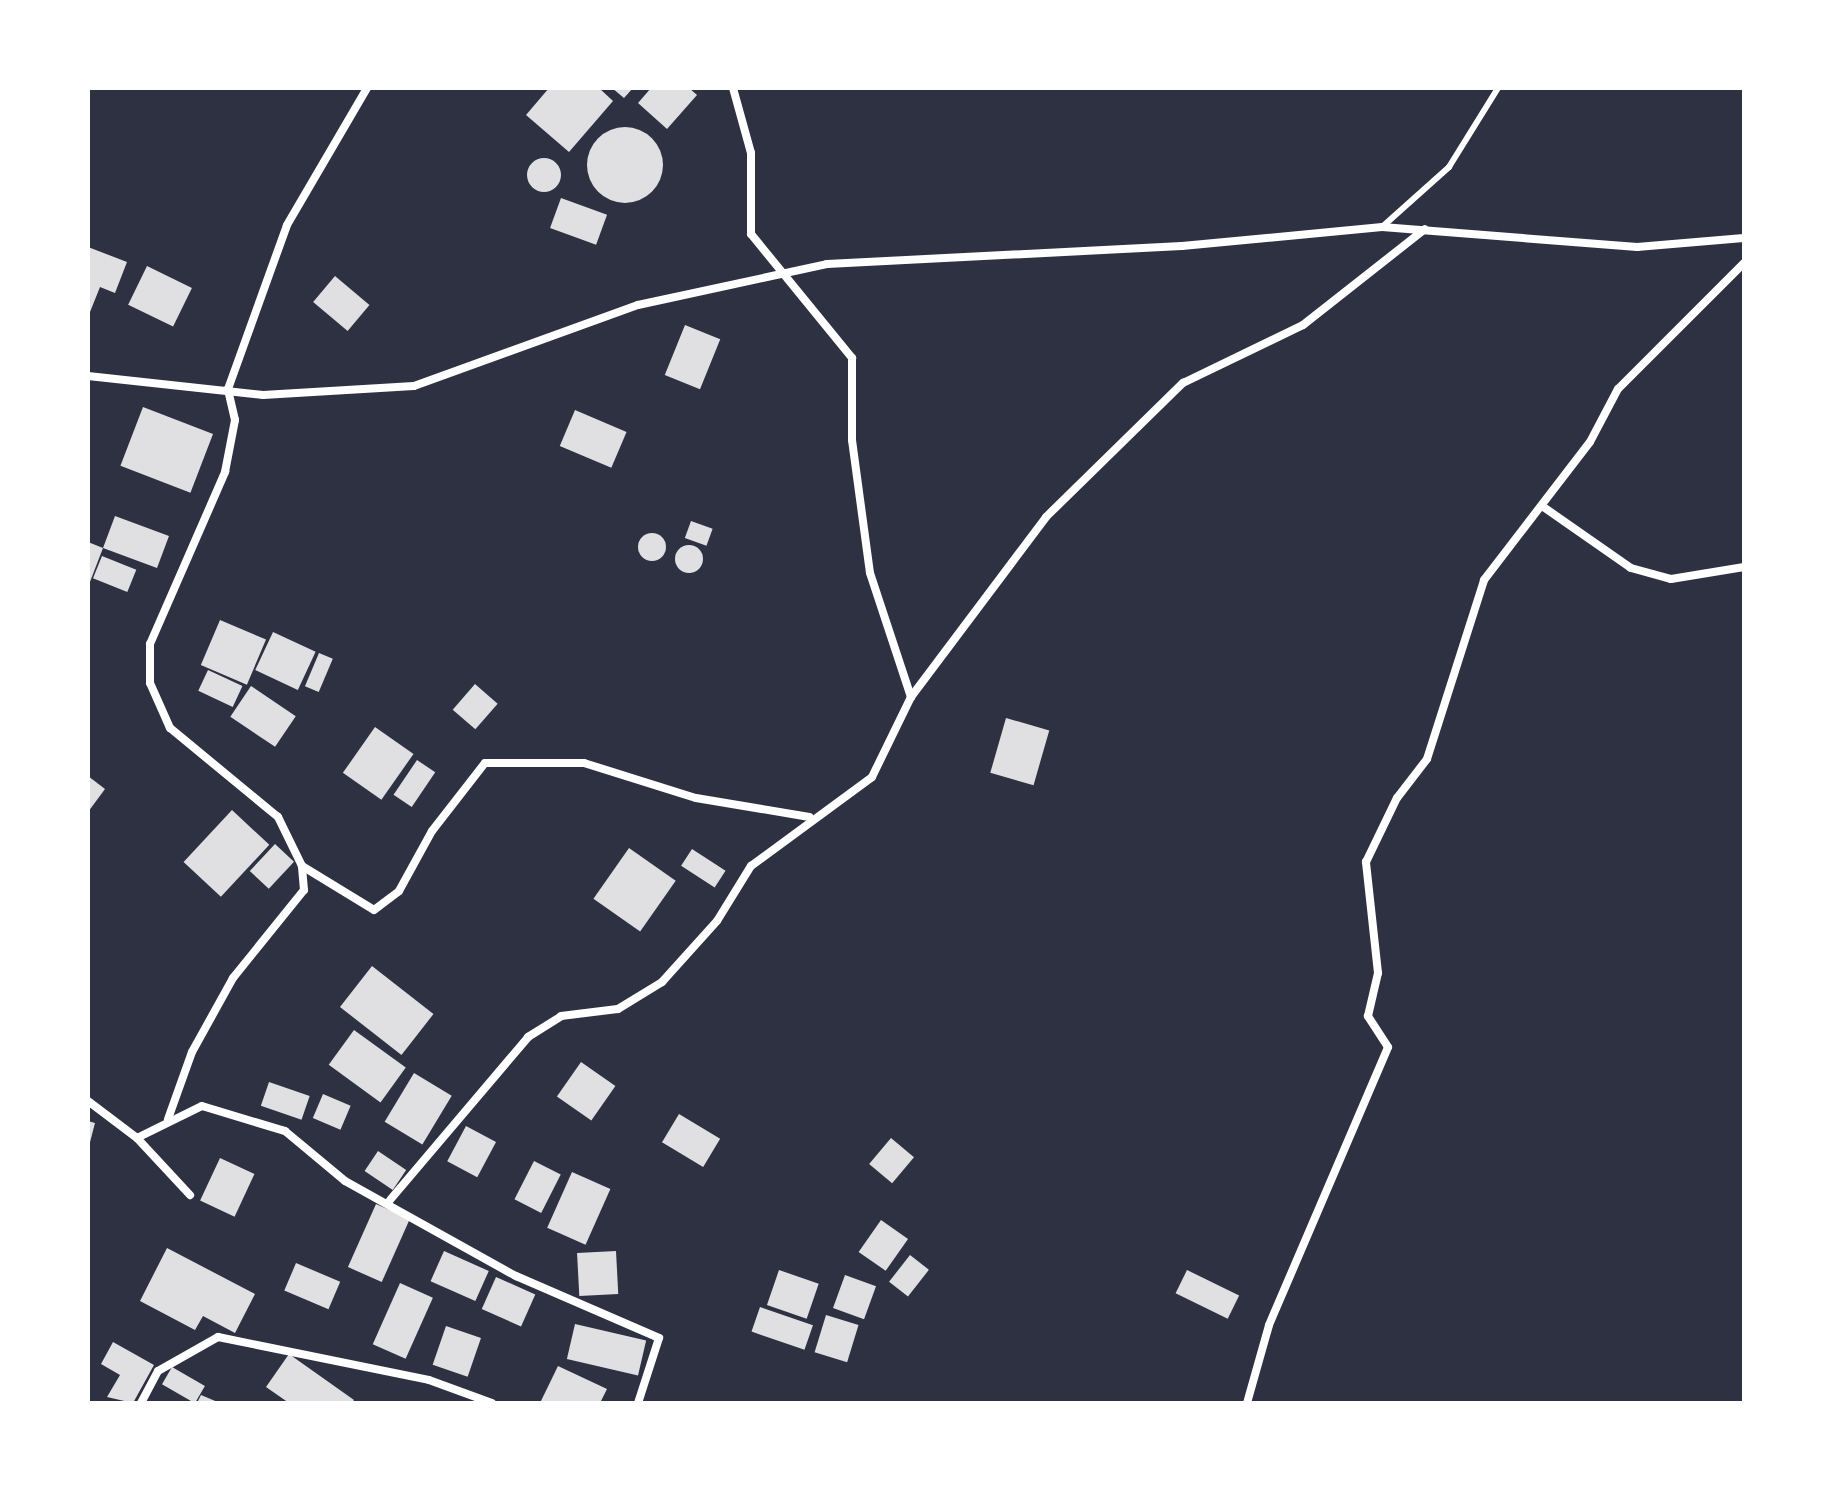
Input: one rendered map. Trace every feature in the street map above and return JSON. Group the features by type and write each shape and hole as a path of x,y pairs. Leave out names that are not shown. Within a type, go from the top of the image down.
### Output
{"street":[{"path":"168,1119 192,1052 233,978 304,890 302,866 278,817 170,728 150,683 150,644 225,472 235,420 228,389 287,225 367,88"},
{"path":"733,88 751,153 751,234 852,358 852,440 870,573 911,697"},
{"path":"88,376 344,396 414,386 638,305 780,271 1382,227 1637,247 1744,238"},
{"path":"390,1200 528,1037 561,1016 618,1009 662,982 717,921 751,866 809,817 872,777 911,697 1046,517 1183,383 1303,325 1425,228"},
{"path":"1247,1403 1269,1325 1388,1047 1368,1016 1378,973 1366,862 1397,798 1427,759 1484,580 1590,442 1618,389 1744,263"},
{"path":"1542,506 1631,568 1671,579 1744,567"},
{"path":"302,866 374,910 399,891 432,831 485,763 499,761 584,763 640,775 696,798 809,817"},
{"path":"88,1101 137,1138 190,1195"},
{"path":"137,1138 168,1119 202,1106 264,1122 345,1181 390,1200 516,1276 659,1338 638,1403"},
{"path":"141,1403 158,1371 218,1337 429,1380 492,1403"}],"lane":[{"path":"1382,227 1449,167 1498,88"}],"building":[{"path":"549,88 599,88 613,101 569,152 526,115"},
{"path":"612,88 633,88 624,98"},
{"path":"651,88 689,88 697,95 667,129 638,103"},
{"path":"625,127 639,130 652,138 660,151 663,165 660,179 652,192 639,200 625,203 611,200 598,192 590,179 587,165 590,151 598,138 611,130"},
{"path":"544,158 556,163 561,175 556,187 544,192 532,187 527,175 532,163"},
{"path":"561,198 607,215 596,245 550,228"},
{"path":"88,247 127,262 115,293 100,287 88,317"},
{"path":"147,266 192,288 173,327 128,305"},
{"path":"335,276 369,305 348,331 313,302"},
{"path":"685,325 720,339 700,389 665,375"},
{"path":"143,407 213,434 190,493 120,466"},
{"path":"575,410 627,432 611,468 560,446"},
{"path":"115,516 169,536 157,568 103,548"},
{"path":"691,521 713,529 706,546 685,538"},
{"path":"652,533 662,537 666,547 662,557 652,561 642,557 638,547 642,537"},
{"path":"88,542 103,548 88,587"},
{"path":"689,545 699,549 703,559 699,569 689,573 679,569 675,559 679,549"},
{"path":"102,556 136,570 127,592 93,578"},
{"path":"220,620 266,640 247,685 201,665"},
{"path":"273,632 316,652 298,690 255,670"},
{"path":"319,653 333,659 319,692 305,686"},
{"path":"208,670 242,686 233,707 198,691"},
{"path":"475,684 498,704 475,729 453,710"},
{"path":"251,686 296,716 275,747 230,717"},
{"path":"1006,718 1049,730 1034,785 990,773"},
{"path":"375,727 414,754 381,800 343,773"},
{"path":"417,760 435,772 412,807 394,795"},
{"path":"88,776 105,789 88,812"},
{"path":"232,810 269,845 221,897 184,862"},
{"path":"275,844 294,862 269,889 250,871"},
{"path":"629,848 676,881 640,931 593,899"},
{"path":"692,849 726,871 715,888 681,866"},
{"path":"372,966 433,1014 401,1055 340,1007"},
{"path":"354,1030 406,1068 381,1102 329,1065"},
{"path":"581,1062 615,1086 591,1120 557,1096"},
{"path":"414,1073 452,1096 422,1145 385,1122"},
{"path":"269,1082 310,1096 302,1120 261,1106"},
{"path":"323,1094 351,1106 340,1130 313,1118"},
{"path":"679,1114 720,1139 703,1167 662,1142"},
{"path":"88,1121 95,1123 89,1146 88,1146"},
{"path":"466,1126 496,1142 477,1177 447,1161"},
{"path":"891,1138 914,1157 892,1183 869,1164"},
{"path":"378,1151 406,1170 393,1190 365,1171"},
{"path":"220,1158 254,1174 235,1217 200,1201"},
{"path":"534,1161 561,1175 541,1213 514,1199"},
{"path":"572,1172 610,1189 586,1245 547,1228"},
{"path":"376,1204 410,1219 382,1282 348,1267"},
{"path":"881,1220 908,1239 886,1271 859,1252"},
{"path":"167,1248 255,1294 235,1333 203,1316 195,1330 140,1301"},
{"path":"444,1251 489,1271 475,1301 431,1281"},
{"path":"616,1251 618,1294 579,1296 577,1253"},
{"path":"910,1255 929,1270 908,1297 889,1282"},
{"path":"296,1263 340,1282 328,1309 284,1291"},
{"path":"779,1270 819,1284 807,1319 767,1305"},
{"path":"1187,1270 1239,1295 1228,1319 1176,1293"},
{"path":"845,1275 876,1286 864,1319 833,1308"},
{"path":"496,1277 535,1294 521,1326 482,1309"},
{"path":"400,1283 433,1298 406,1359 373,1344"},
{"path":"760,1307 813,1325 804,1350 752,1332"},
{"path":"826,1315 859,1325 847,1362 815,1352"},
{"path":"575,1324 646,1340 638,1375 567,1359"},
{"path":"446,1326 481,1338 468,1377 433,1365"},
{"path":"113,1342 154,1365 133,1403 107,1397 120,1375 101,1364"},
{"path":"289,1354 354,1400 352,1403 289,1403 266,1387"},
{"path":"558,1366 607,1389 600,1403 540,1403"},
{"path":"172,1367 205,1386 194,1403 162,1384"},
{"path":"201,1395 220,1403 197,1403"}]}
